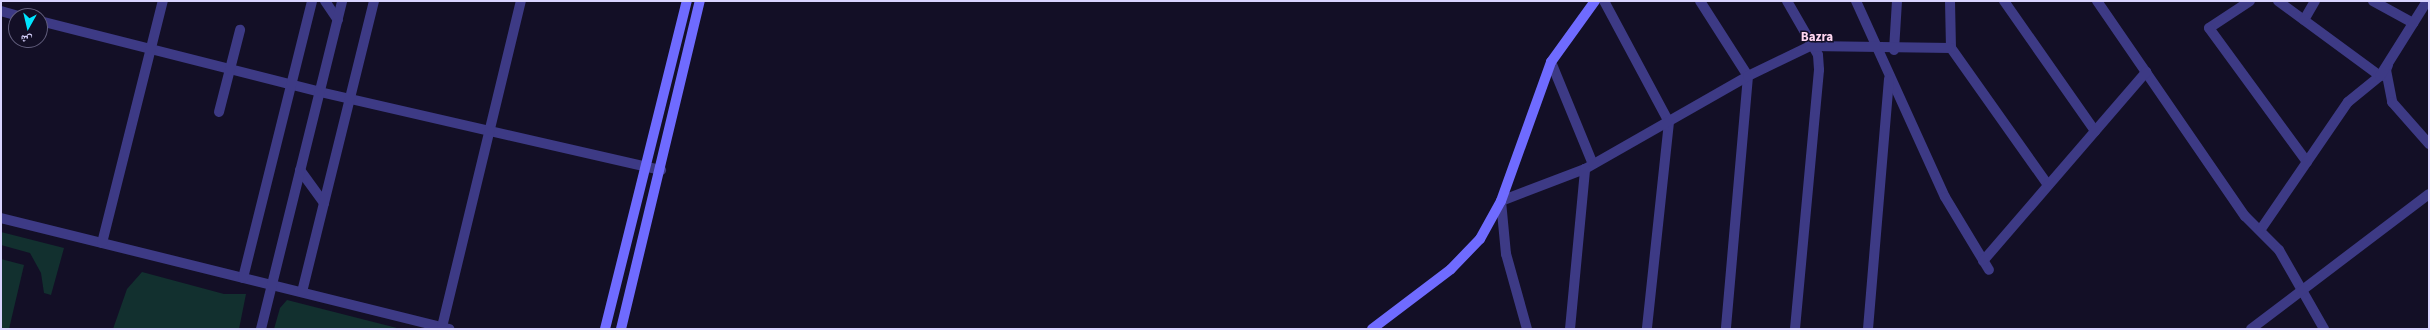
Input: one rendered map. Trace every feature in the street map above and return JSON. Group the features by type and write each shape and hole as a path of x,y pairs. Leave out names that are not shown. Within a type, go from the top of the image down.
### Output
{"main road":[{"path":"605,329 687,1"},
{"path":"621,329 700,1"},
{"path":"1372,329 1467,255 1501,201 1551,62 1595,1"}],"street":[{"path":"102,243 163,1"},
{"path":"243,278 312,1"},
{"path":"325,1 338,20"},
{"path":"261,329 342,1"},
{"path":"302,292 374,1"},
{"path":"1,218 445,328 521,1"},
{"path":"1604,1 1669,122 1647,329"},
{"path":"1700,1 1748,76 1726,329"},
{"path":"1786,1 1810,46 1818,55 1819,70 1795,329"},
{"path":"1856,1 1880,50 1889,79 1945,197 1989,270"},
{"path":"1894,50 1897,1"},
{"path":"1950,1 1951,48 2048,185"},
{"path":"2004,1 2095,130"},
{"path":"2098,1 2245,216 2261,229 2279,250 2300,290 2324,329"},
{"path":"2250,1 2209,28 2307,162"},
{"path":"2278,1 2380,76"},
{"path":"2304,20 2315,1"},
{"path":"2373,1 2413,23"},
{"path":"2261,229 2348,102 2380,76 2426,1"},
{"path":"48,23 320,92 660,170"},
{"path":"220,112 240,30"},
{"path":"1528,329 1506,254 1501,201 1588,166 1669,122 1748,76 1810,46 1880,50 1951,48"},
{"path":"2395,50 2386,70 2392,102 2429,144"},
{"path":"1551,62 1588,166 1570,329"},
{"path":"1983,261 2146,72"},
{"path":"1868,329 1889,79"},
{"path":"300,170 324,203"},
{"path":"2252,329 2300,290 2411,211 2429,194"}],"green space":[{"path":"1,232 64,248 51,295 44,293 41,273 30,253 1,245"},
{"path":"1,259 24,265 9,329 1,329"},
{"path":"142,272 224,294 246,294 239,329 113,329 127,289"},
{"path":"287,300 401,329 274,329 280,308"}],"district":[{"name":"Bazra","path":"1817,37"}]}
